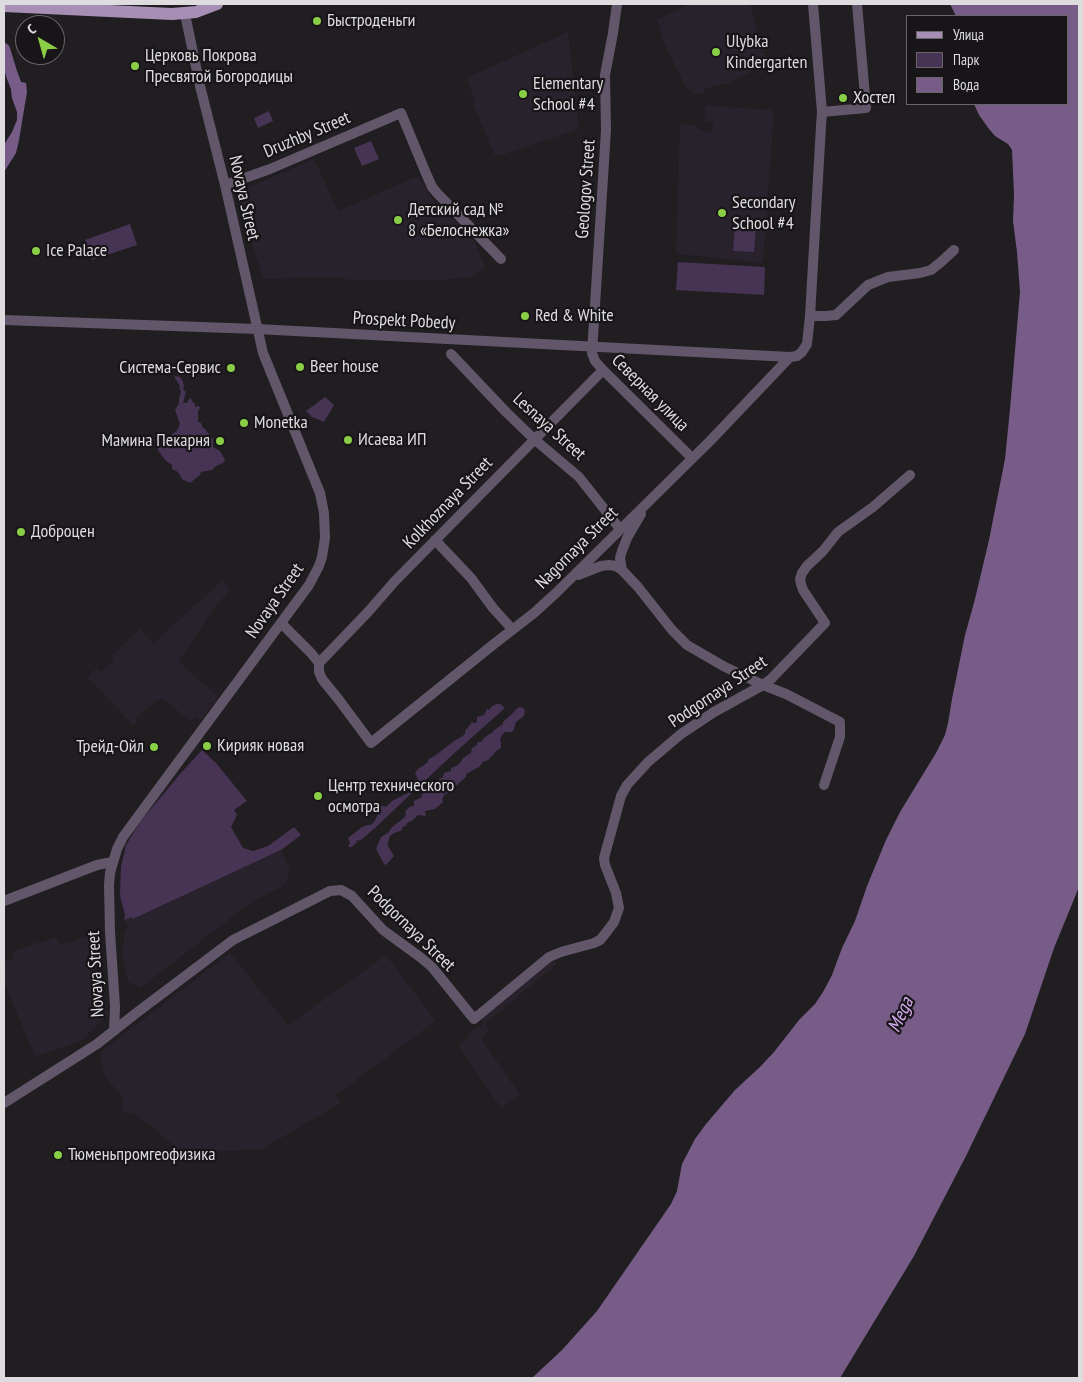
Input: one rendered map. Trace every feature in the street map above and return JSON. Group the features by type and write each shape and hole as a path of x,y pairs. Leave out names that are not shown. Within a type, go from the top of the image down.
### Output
{"main road":[{"path":"4,6 185,14 203,10 217,4"}],"street":[{"name":"Geologov Street","path":"592,347 606,130 605,75 617,4"},
{"path":"812,4 822,112 810,316 836,315 868,285 888,277 931,270 954,250"},
{"path":"822,112 866,108 857,4"},
{"name":"Novaya Street","path":"114,1031 115,1006 108,903 110,873 117,849 140,813 309,585 319,566 324,547 325,526 320,493 263,353 225,185 200,86 185,14"},
{"name":"Druzhby Street","path":"225,185 270,169 401,113 432,187 501,259"},
{"name":"Prospekt Pobedy","path":"4,320 257,329 790,357 797,356 807,344 810,316"},
{"name":"Северная улица","path":"592,347 593,358 603,370 692,458"},
{"name":"Lesnaya Street","path":"451,354 534,439 579,477 620,529"},
{"name":"Nagornaya Street","path":"320,663 322,679 370,743 534,613 572,578 719,432 790,357"},
{"name":"Kolkhoznaya Street","path":"320,663 395,581 603,370"},
{"name":"Podgornaya Street","path":"114,1031 234,940 330,891 344,891 352,896 383,930 427,962 474,1019 543,961 561,952 594,943 606,934 618,915 619,908 616,893 604,858 627,785 648,762 682,734 714,712 763,686 780,672 825,623 801,584 802,573 838,532 873,507 910,475"},
{"path":"622,570 620,558 627,538 654,496"},
{"path":"435,540 471,578 512,630"},
{"path":"572,578 601,566 616,566 638,587 683,642 712,660 763,686 786,694 840,722 840,737 824,785"},
{"path":"281,623 302,642 320,663"},
{"path":"4,902 112,862"},
{"path":"4,1103 86,1052 114,1031"}],"shaded area":[{"name":"Ulybka Kindergarten","path":"689,4 750,4 766,61 757,69 724,85 704,89 704,92 693,95 691,89 687,90 664,43 657,20"},
{"name":"Elementary School #4","path":"568,32 579,129 499,156 494,154 472,102 475,100 466,78"},
{"name":"Secondary School #4","path":"706,105 770,110 774,113 763,263 678,254 676,251 680,124 695,125 700,130 713,132 713,123 705,122"},
{"path":"314,159 338,211 418,176 433,200 475,242 485,267 473,277 440,280 350,280 337,277 263,279 236,193"},
{"path":"222,580 231,589 213,609 179,662 219,697 200,721 195,717 191,721 162,699 156,701 136,718 138,720 133,725 87,677 97,668 101,672 114,660 111,656 140,629 154,643"},
{"path":"281,850 290,869 286,884 252,902 140,988 128,982 122,955 125,930 128,928 124,920 132,917 133,919"},
{"path":"88,936 98,966 95,967 108,1015 80,1041 35,1057 4,982 4,962 14,958 12,952 39,942 56,937 60,945"},
{"path":"230,953 288,1025 386,955 436,1021 336,1095 341,1103 262,1149 177,1154 177,1148 132,1111 131,1114 121,1112 123,1099 103,1073 100,1052"},
{"path":"552,958 557,964 485,1024 490,1030 481,1038 520,1095 501,1108 458,1045 483,1023 480,1017"}],"green space":[{"path":"269,111 273,121 258,128 254,118"},
{"path":"371,141 379,159 362,166 354,148"},
{"path":"130,224 137,245 92,260 85,240"},
{"path":"735,224 756,226 754,252 733,251"},
{"path":"678,262 765,267 764,295 676,290"},
{"path":"175,376 180,377 183,381 183,389 186,392 183,403 188,402 191,398 195,407 199,406 198,422 213,439 213,447 220,451 225,460 212,470 201,472 190,483 182,479 178,472 172,469 172,465 165,460 156,446 168,437 171,437 177,431 180,424 175,410 179,403 181,391"},
{"path":"325,397 334,405 324,422 312,417 306,411"},
{"path":"496,704 500,704 505,708 376,827 360,841 357,840 352,847 348,846 350,843 348,838 362,827 371,825 375,821 380,809 379,805 386,807 392,801 412,791 415,781 418,779 415,773 418,769 465,734 465,731 472,722 477,722 477,717 484,715 487,709 490,710"},
{"path":"520,707 525,710 524,716 516,722 513,731 505,732 502,735 500,740 501,748 479,767 466,774 466,777 444,795 443,802 435,809 425,811 426,816 418,815 407,823 406,826 402,827 402,830 390,836 388,846 394,856 386,865 384,864 376,849 381,837 405,817 405,812 409,807 414,806 414,801 422,797 425,790 431,788 432,783 443,777 444,773 451,771 451,768 471,753 472,748 478,742 481,742 503,724"},
{"path":"202,750 216,763 247,801 234,810 237,815 231,827 243,848 253,851 268,846 294,827 301,835 281,850 133,919 132,917 124,920 125,915 120,896 121,866 126,845 141,821"}],"water":[{"name":"Mega","path":"950,4 1079,4 1079,887 1054,948 1025,1034 966,1156 914,1256 840,1378 532,1378 562,1350 597,1311 671,1204 677,1191 682,1164 695,1139 706,1124 735,1090 774,1052 823,992 855,921 886,840 900,812 945,735 965,635 989,540 1005,459 1020,292 1013,221 1012,150 1008,144 995,136 989,129 974,105 1068,105 1068,15 956,15"},
{"path":"15,82 26,83 27,92 16,153 4,172 4,145 17,120 17,112 11,90 12,84"}],"waterway":[{"path":"4,49 20,96"}],"place":[{"name":"Быстроденьги","path":"317,21"},
{"name":"Ulybka Kindergarten","path":"716,52"},
{"name":"Церковь Покрова Пресвятой Богородицы","path":"135,66"},
{"name":"Elementary School #4","path":"523,94"},
{"name":"Хостел","path":"843,98"},
{"name":"Secondary School #4","path":"722,213"},
{"name":"Детский сад № 8 «Белоснежка»","path":"398,220"},
{"name":"Ice Palace","path":"36,251"},
{"name":"Red & White","path":"525,316"},
{"name":"Beer house","path":"300,367"},
{"name":"Система-Сервис","path":"231,368"},
{"name":"Monetka","path":"244,423"},
{"name":"Исаева ИП","path":"348,440"},
{"name":"Мамина Пекарня","path":"220,441"},
{"name":"Доброцен","path":"21,532"},
{"name":"Кирияк новая","path":"207,746"},
{"name":"Трейд-Ойл","path":"154,747"},
{"name":"Центр технического осмотра","path":"318,796"},
{"name":"Тюменьпромгеофизика","path":"58,1155"}]}
